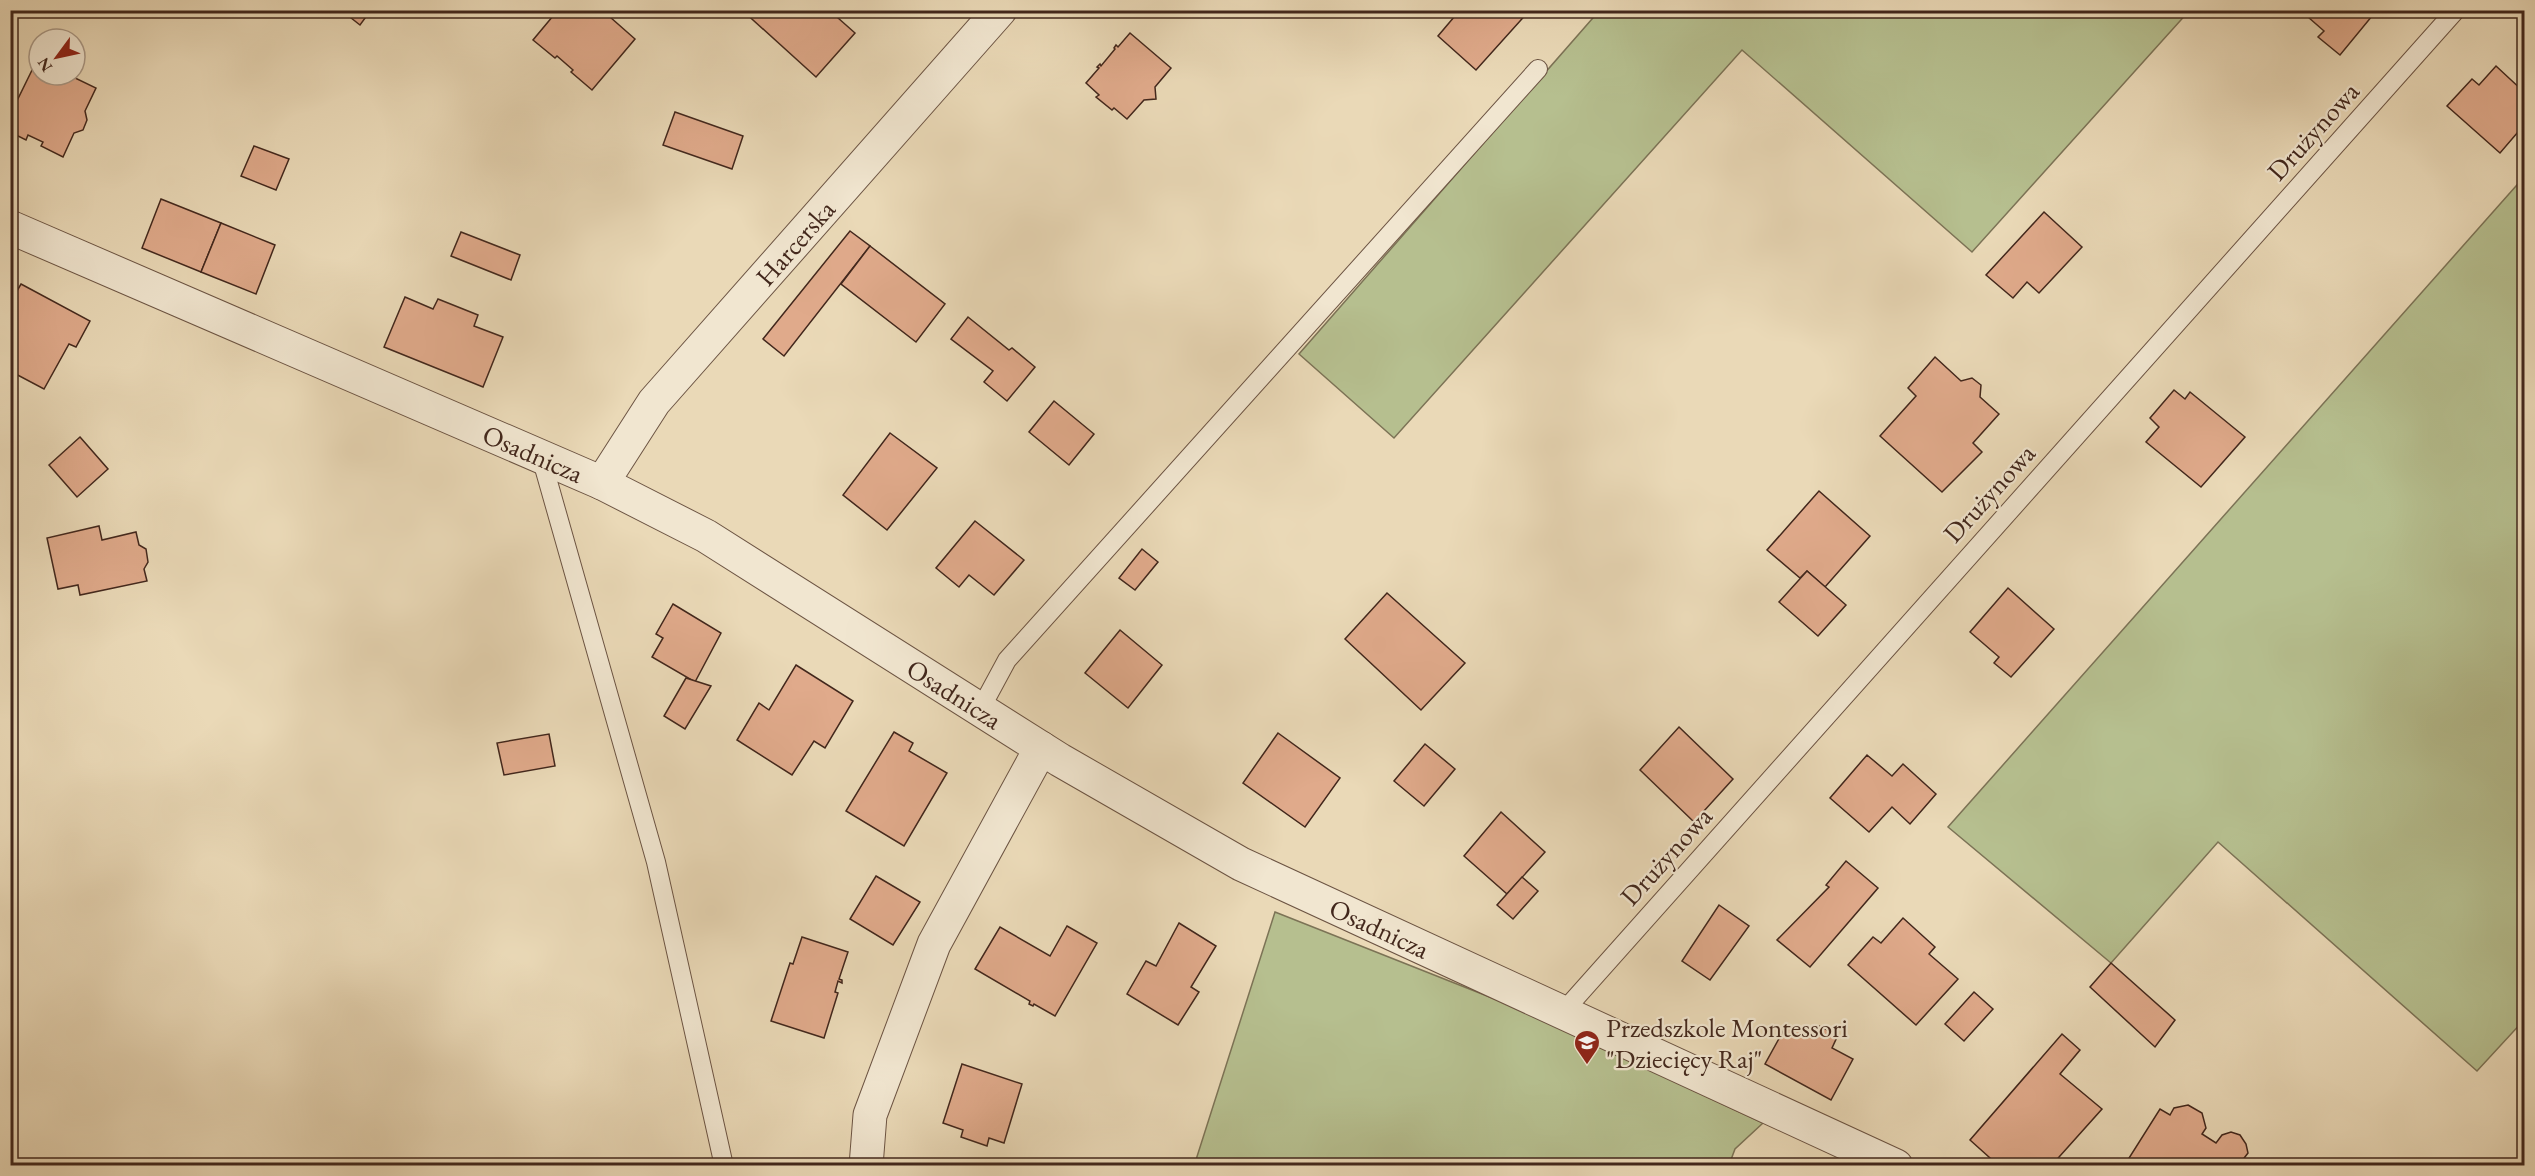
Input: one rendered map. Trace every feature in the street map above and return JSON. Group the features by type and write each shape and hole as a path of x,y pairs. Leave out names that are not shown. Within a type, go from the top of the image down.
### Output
{"street":[{"name":"Harcerska","path":"602,483 654,402 1000,10"},
{"name":"Osadnicza","path":"10,227 602,483 706,536 1041,748 1241,864 1896,1166"},
{"path":"866,1166 870,1115 934,944 1041,748"}],"lane":[{"name":"Drużynowa","path":"1563,1012 2456,10"},
{"path":"980,710 1007,660 1538,69"},
{"path":"541,457 656,862 724,1166"}],"green space":[{"path":"1599,11 2189,11 1972,252 1742,50 1394,438 1299,354"},
{"path":"2524,177 2524,1020 2477,1071 2218,842 2111,963 1948,827"},
{"path":"1275,912 1520,1009 1763,1123 1735,1149 1729,1165 1194,1166"}],"building":[{"path":"341,10 371,10 360,25"},
{"path":"558,10 602,10 635,39 592,90 557,56 555,58 533,40"},
{"path":"742,10 829,10 855,33 816,77"},
{"path":"1460,10 1530,10 1476,70 1438,36"},
{"path":"2300,10 2377,10 2340,55 2318,37 2324,31"},
{"path":"1130,33 1171,68 1155,87 1156,99 1144,100 1127,119 1096,97 1099,95 1086,83 1116,45 1118,47"},
{"path":"2496,66 2524,92 2524,125 2500,153 2447,106 2472,79 2479,85"},
{"path":"27,80 27,87 87,87 87,84 96,88 85,111 87,120 83,130 74,133 63,157 41,146 43,142 28,135 26,140 10,132 10,115"},
{"path":"675,112 743,136 732,169 663,145"},
{"path":"254,146 289,159 276,190 241,176"},
{"path":"161,199 221,223 201,272 142,248"},
{"path":"2044,212 2082,247 2039,293 2027,282 2013,298 1986,275"},
{"path":"221,223 275,245 256,294 201,272"},
{"path":"850,231 870,246 784,356 763,339"},
{"path":"461,232 520,255 511,280 451,256"},
{"path":"870,246 945,304 916,342 841,284"},
{"path":"21,284 90,321 76,347 69,344 44,389 10,371 10,303"},
{"path":"405,297 433,309 438,299 478,315 474,326 503,337 483,387 384,347"},
{"path":"968,317 1009,350 1012,348 1035,367 1007,401 984,382 993,371 951,339"},
{"path":"1935,357 1961,381 1972,378 1981,385 1980,397 1999,414 1973,443 1982,452 1942,492 1880,436 1916,396 1908,388"},
{"path":"2174,390 2185,399 2190,392 2245,437 2201,487 2146,442 2159,427 2150,418"},
{"path":"1054,401 1094,434 1069,465 1029,432"},
{"path":"890,433 937,468 887,530 843,495"},
{"path":"80,437 108,469 77,497 49,465"},
{"path":"1819,491 1870,536 1825,587 1807,571 1800,578 1767,550"},
{"path":"975,521 1024,560 994,595 969,575 959,587 936,568"},
{"path":"99,526 102,540 136,532 139,545 146,549 148,562 144,569 147,581 80,595 78,585 58,589 47,538"},
{"path":"1142,549 1158,562 1135,590 1119,578"},
{"path":"1807,571 1846,605 1818,636 1779,602"},
{"path":"2008,588 2054,629 2011,677 1994,663 1999,657 1970,632"},
{"path":"1387,593 1465,663 1421,710 1345,639"},
{"path":"673,604 721,633 695,682 652,657 663,638 656,634"},
{"path":"1120,630 1162,665 1128,708 1085,673"},
{"path":"796,665 853,701 825,748 814,741 792,775 737,740 759,703 769,710"},
{"path":"686,678 711,686 685,729 664,716"},
{"path":"1679,727 1733,779 1694,822 1640,770"},
{"path":"894,732 913,743 909,751 947,773 904,846 846,811"},
{"path":"1278,733 1340,778 1305,827 1243,783"},
{"path":"549,734 555,766 504,775 497,743"},
{"path":"1425,744 1455,769 1424,806 1394,781"},
{"path":"1867,755 1892,776 1903,764 1936,794 1910,824 1892,807 1869,832 1830,798"},
{"path":"1501,812 1545,852 1507,894 1464,856"},
{"path":"1846,861 1878,888 1810,967 1777,940 1829,887 1826,885"},
{"path":"876,876 920,902 893,945 850,919"},
{"path":"1522,877 1538,891 1513,919 1497,905"},
{"path":"1719,905 1749,926 1710,980 1682,961"},
{"path":"1903,918 1935,947 1929,954 1958,979 1916,1025 1848,965 1873,937 1881,943"},
{"path":"1179,923 1216,946 1191,987 1199,992 1178,1025 1127,994 1146,961 1156,966"},
{"path":"1067,926 1097,943 1055,1016 1034,1004 1033,1006 1029,1004 1030,1001 975,969 1000,927 1050,956"},
{"path":"802,937 848,952 839,979 842,983 838,981 835,992 838,993 824,1038 771,1021 790,963 793,964"},
{"path":"2111,963 2175,1020 2155,1047 2090,987"},
{"path":"1974,992 1993,1009 1964,1041 1945,1024"},
{"path":"1787,1024 1813,1038 1819,1026 1838,1035 1832,1048 1853,1059 1831,1100 1765,1064"},
{"path":"2062,1034 2080,1050 2060,1074 2102,1109 2051,1166 1999,1166 1970,1140"},
{"path":"962,1064 1022,1084 1004,1143 989,1138 987,1146 961,1137 963,1130 943,1123"},
{"path":"2188,1105 2202,1113 2206,1128 2202,1134 2216,1143 2222,1135 2231,1132 2240,1135 2246,1144 2248,1153 2238,1166 2200,1166 2197,1164 2195,1166 2124,1166 2160,1109 2170,1115 2174,1108"}],"place":[{"name":"Przedszkole Montessori \"Dziecięcy Raj\"","path":"1587,1066"}]}
